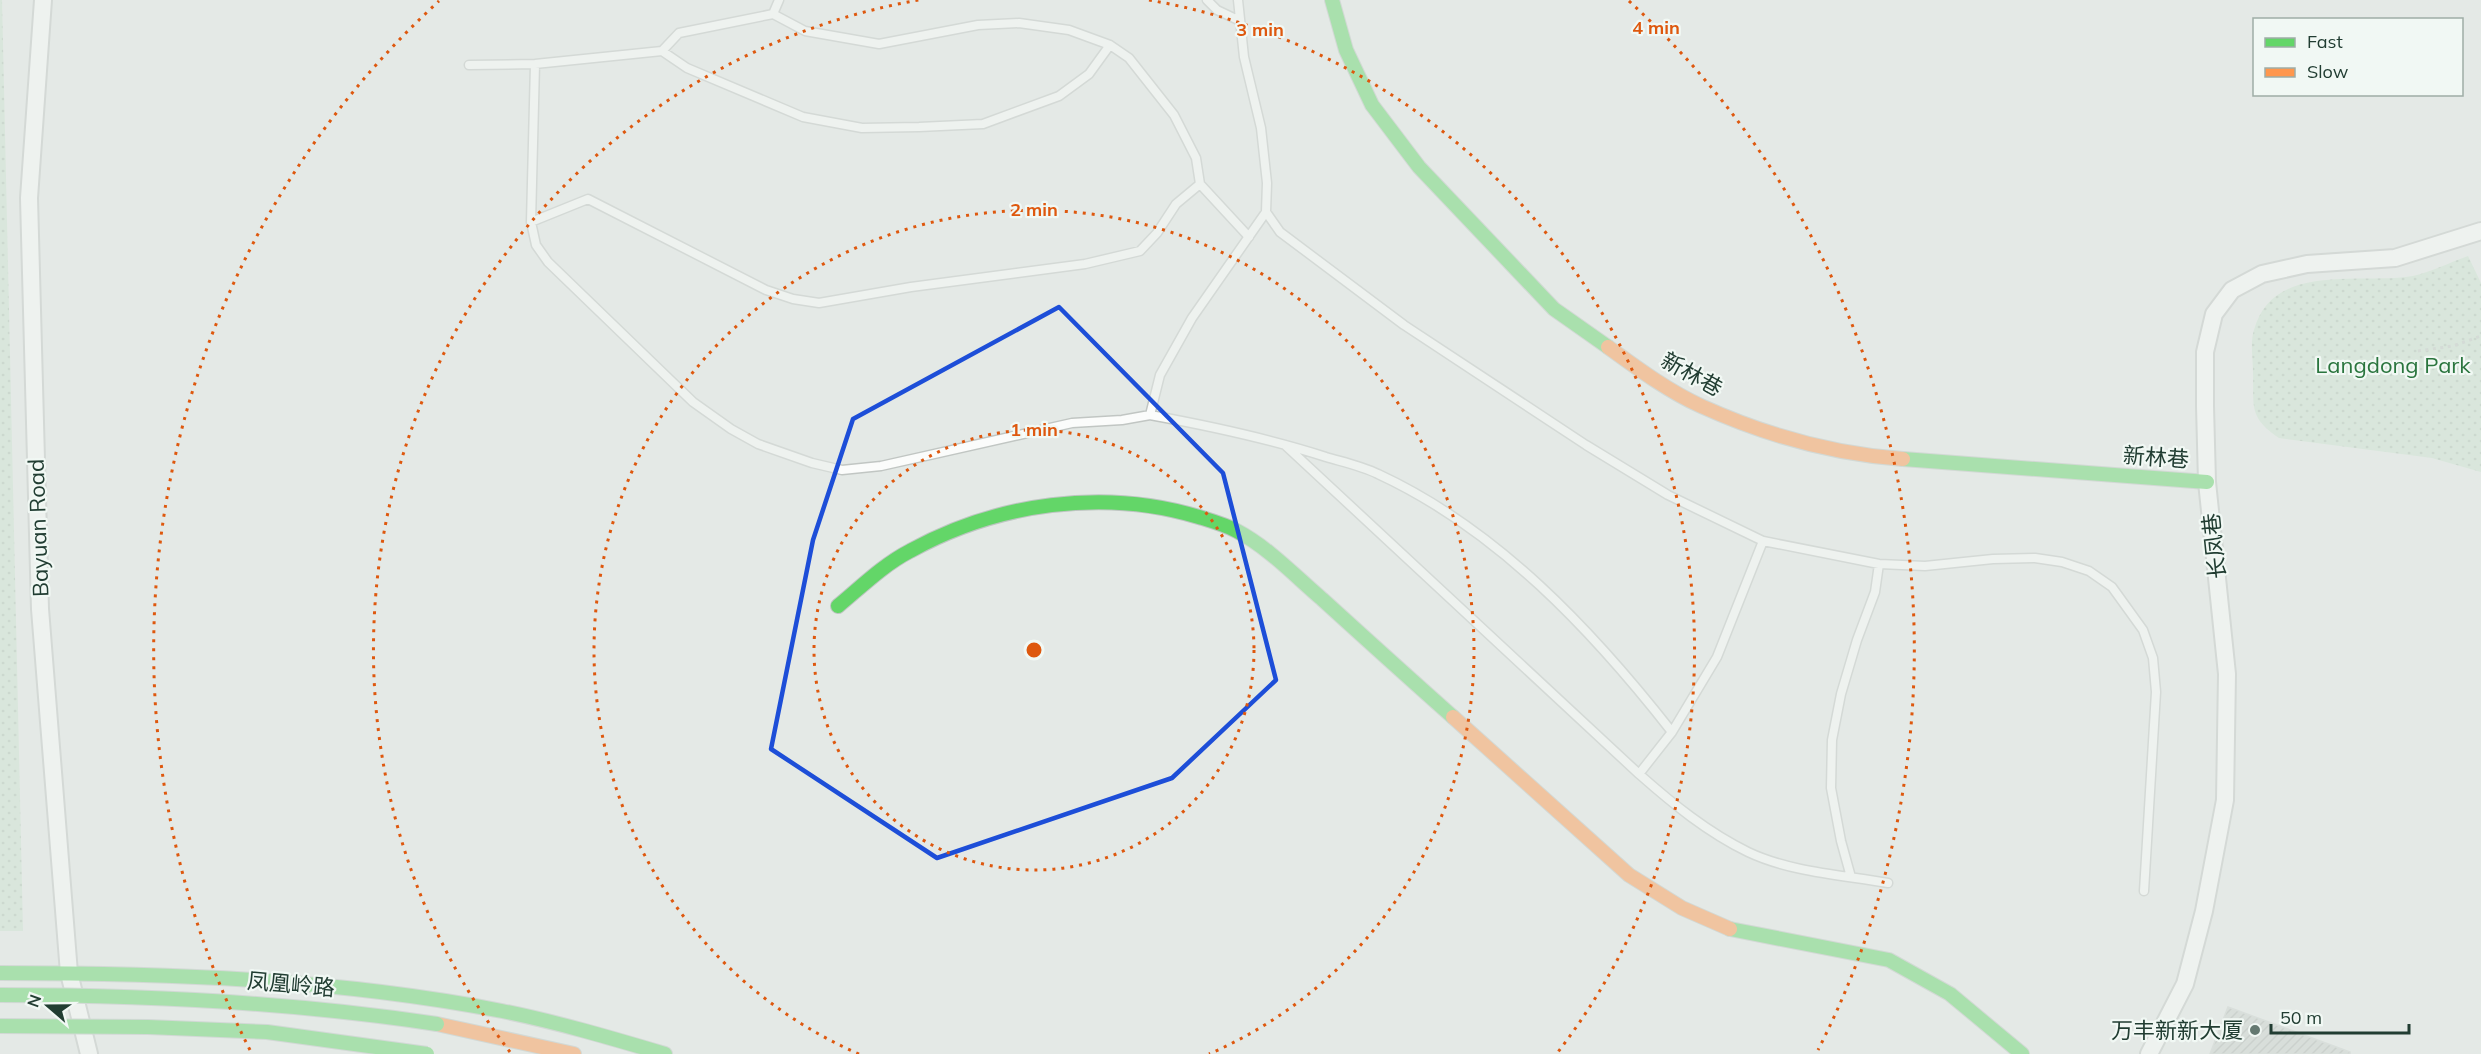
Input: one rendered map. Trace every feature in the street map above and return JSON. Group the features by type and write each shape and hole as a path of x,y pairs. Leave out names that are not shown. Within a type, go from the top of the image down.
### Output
{"street":[{"name":"Bayuan Road","path":"44,0 29,198 40,609 69,973 88,1054"},
{"name":"新林巷","path":"1332,0 1346,50 1372,105 1419,167 1554,309 1631,364 1699,405 1781,437 1860,456 2207,482"},
{"name":"长凤巷","path":"2149,1054 2185,984 2205,911 2224,800 2227,674 2207,482 2205,352 2214,314 2232,290 2262,274 2307,264 2395,258 2481,231"},
{"path":"838,606 876,573 916,547 959,528 1017,511 1074,501 1135,503 1183,510 1240,532 1288,569 1629,875 1682,909 1732,930 1889,960 1950,994 2022,1054"},
{"path":"0,973 213,978 325,987 463,1004 591,1032 665,1054"},
{"name":"凤凰岭路","path":"0,995 222,999 370,1013 437,1024 574,1054"},
{"path":"0,1026 148,1027 267,1032 427,1054"}],"lane":[{"path":"773,14 779,0"},
{"path":"1207,0 1217,10 1238,20"},
{"path":"1150,415 1160,375 1192,318 1266,212 1267,183 1261,128 1244,57 1238,20 1238,0"},
{"path":"662,51 679,33 773,14 804,31 879,44 978,25 1019,23 1069,30 1110,45 1129,58 1174,115 1196,158 1200,184 1249,237"},
{"path":"469,65 535,64 662,51 687,68 802,117 862,128 983,124 1059,96 1089,74 1110,45"},
{"path":"535,64 531,222 536,245 548,262 693,402 731,429 785,455 842,470 881,466 1072,423 1122,420 1150,415 1233,430 1283,443 1376,473 1436,504 1488,539 1595,639 1672,732"},
{"path":"531,222 588,199 766,290 793,299 819,303 910,287 1085,264 1140,251 1157,233 1176,204 1200,184"},
{"path":"1266,212 1280,232 1404,324 1586,445 1668,495 1763,541 1879,564 1925,566 1992,559 2035,558 2062,562 2089,571 2112,587 2143,630 2153,658 2156,692 2144,891"},
{"path":"1283,443 1679,809 1749,852 1787,865 1888,884"},
{"path":"1639,774 1672,732 1717,657 1763,541"},
{"path":"1851,877 1841,841 1831,788 1832,740 1841,694 1857,640 1875,592 1879,564"}],"path":[{"path":"2418,351 2453,346 2481,336"}],"highlighted area":[{"path":"1059,307 1223,473 1276,680 1172,778 937,858 771,749 813,540 853,419"}],"green space":[{"path":"0,0 2,0 23,931 0,931"},
{"name":"Langdong Park","path":"2468,256 2481,283 2481,472 2432,458 2279,438 2262,424 2257,417 2253,402 2253,335 2264,308 2279,294 2299,285 2321,280 2413,276"}],"building":[{"name":"万丰新新大厦","path":"2228,1007 2350,1052 2350,1054 2210,1054"}],"traffic: fast":[{"path":"1332,0 1346,50 1372,105 1419,167 1554,309 1608,347"},
{"path":"1903,459 2207,482"},
{"path":"838,606 900,557 943,535 978,521 1051,505 1089,502 1126,503 1163,508 1224,525 1249,538 1292,572 1453,717"},
{"path":"1730,929 1889,960 1950,994 2022,1054"},
{"path":"0,973 126,974 252,980 378,992 440,1000 523,1015 665,1054"},
{"path":"0,995 110,996 219,1001 328,1010 437,1024"},
{"path":"0,1026 148,1027 267,1032 427,1054"}],"traffic: slow":[{"path":"1608,347 1677,393 1701,406 1750,426 1825,448 1903,459"},
{"path":"1453,717 1629,875 1682,908 1730,929"},
{"path":"437,1024 574,1054"}],"place":[{"name":"万丰新新大厦","path":"2255,1030"}]}
